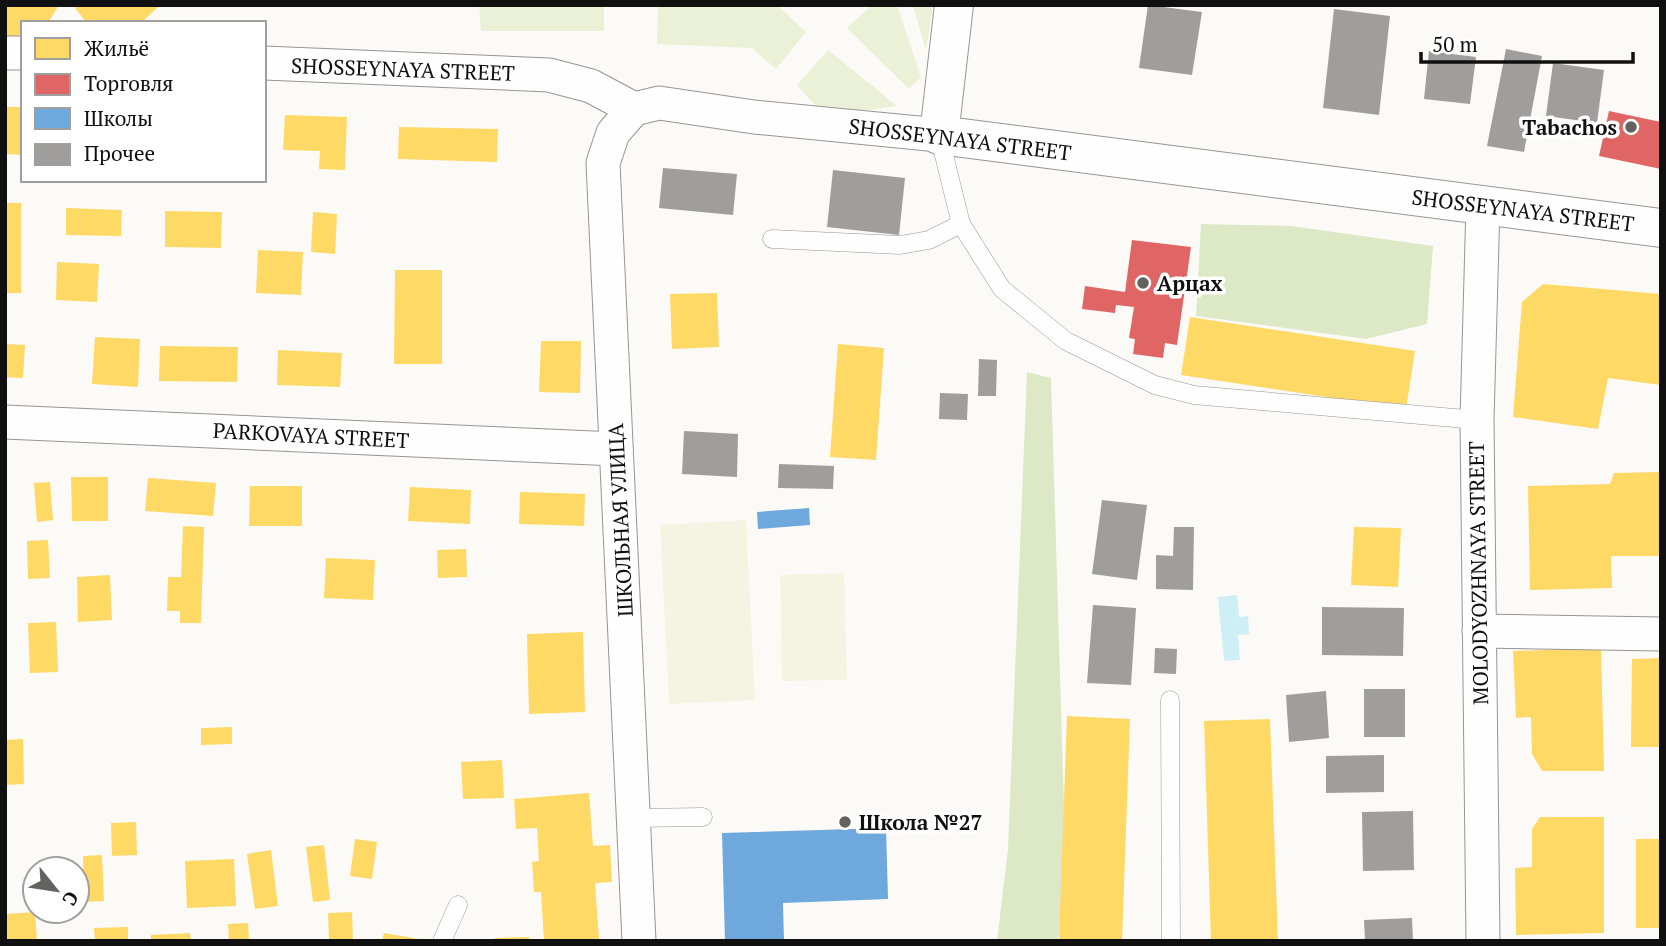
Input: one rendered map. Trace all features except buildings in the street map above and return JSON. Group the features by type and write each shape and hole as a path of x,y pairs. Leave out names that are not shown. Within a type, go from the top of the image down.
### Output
{"street":[{"path":"939,135 954,5"},
{"name":"SHOSSEYNAYA STREET","path":"266,63 549,75 591,86 634,109 659,103 754,117 939,135 1661,228"},
{"name":"ШКОЛЬНАЯ УЛИЦА","path":"634,109 613,133 603,163 639,941"},
{"name":"MOLODYOZHNAYA STREET","path":"1483,205 1477,420 1483,941"},
{"name":"PARKOVAYA STREET","path":"5,422 616,449"},
{"path":"1479,631 1661,634"}],"lane":[{"path":"939,135 961,224 1002,289 1066,341 1155,384 1194,395 1477,420"},
{"path":"772,239 900,245 929,240 961,224"},
{"path":"1170,700 1171,941"},
{"path":"633,818 703,817"},
{"path":"442,941 458,905"}],"green space":[{"path":"479,5 604,5 604,31 481,31"},
{"path":"658,5 777,5 806,32 776,69 752,48 657,44"},
{"path":"872,5 897,5 921,77 909,89 847,28"},
{"path":"913,5 933,5 926,51"},
{"path":"828,50 897,106 825,116 797,85"},
{"path":"1201,224 1291,226 1433,246 1427,324 1366,339 1196,316"},
{"path":"1027,372 1051,378 1066,873 1058,941 997,941 1008,849"},
{"path":"746,520 755,700 669,704 660,525"},
{"path":"844,573 847,680 782,681 780,575"}],"water":[{"path":"1237,595 1239,617 1248,616 1249,634 1238,635 1240,660 1224,661 1218,597"}],"place":[{"name":"Tabachos","path":"1631,127"},
{"name":"Арцах","path":"1143,283"},
{"name":"Школа №27","path":"845,822"}]}
